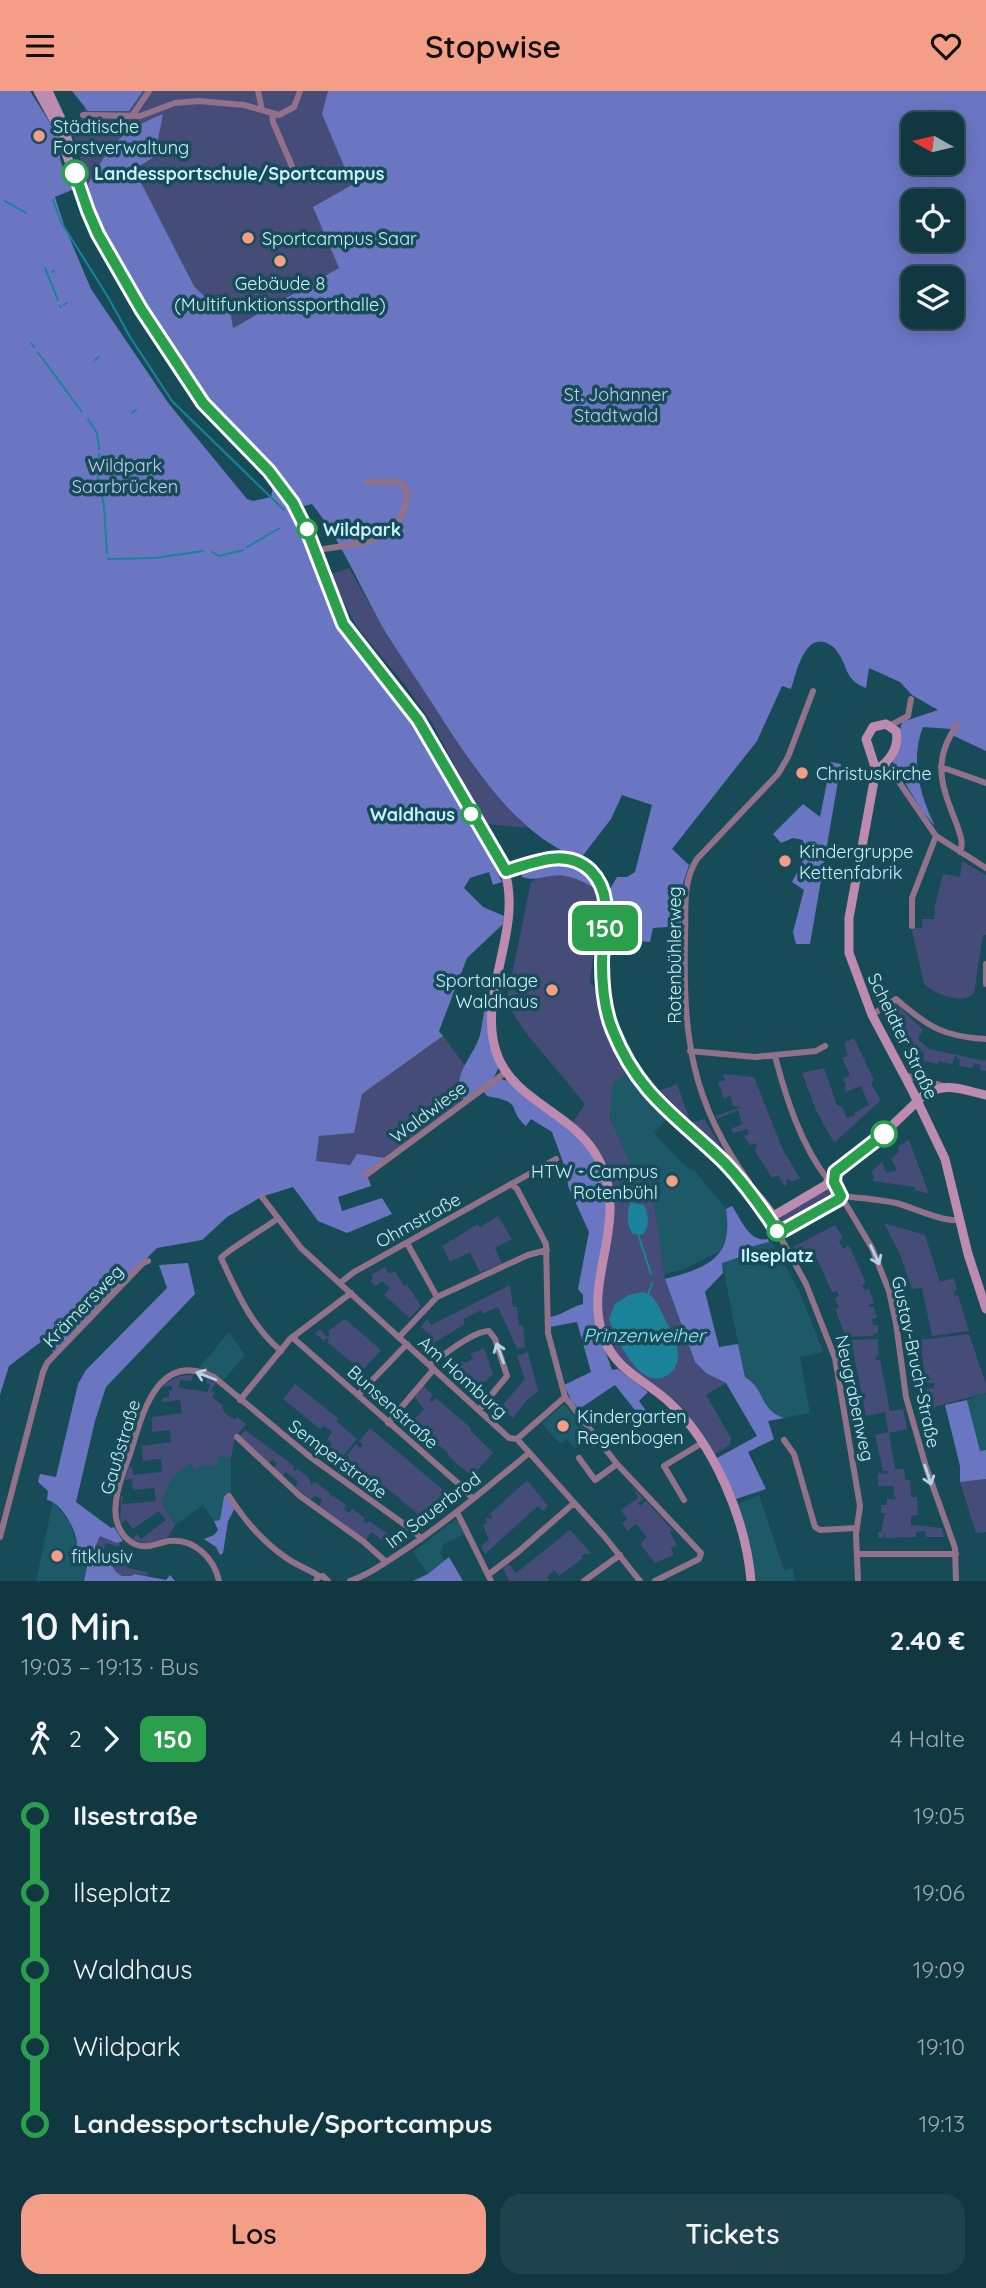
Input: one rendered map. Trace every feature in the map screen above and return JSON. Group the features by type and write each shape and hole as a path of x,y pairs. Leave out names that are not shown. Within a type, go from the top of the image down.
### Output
{"main road":[{"path":"38,91 54,119 74,170"},
{"path":"48,91 65,130 74,170 88,211 98,234 141,309 203,403 278,482 298,513 347,632 409,706 506,871 510,913 492,1025 496,1049 506,1072 524,1091 571,1124 596,1155 609,1189 612,1212 598,1301 604,1337 617,1361 667,1400 702,1443 733,1503 743,1535 751,1581"},
{"name":"Scheidter Straße","path":"891,725 877,724 867,734 867,744 876,770 849,918 851,961 872,1015 945,1159 968,1254 985,1302"},
{"path":"876,770 886,763 897,742 896,731 891,725"},
{"path":"506,871 544,859 562,858 587,868 599,881 606,899 607,911 602,979 613,1031 650,1095 736,1170 754,1191 777,1231 835,1202 841,1196 833,1178"},
{"path":"771,1217 833,1178 927,1093 943,1086 986,1095"},
{"path":"736,1170 771,1217"}],"street":[{"path":"132,116 149,91"},
{"path":"258,91 262,110"},
{"path":"83,115 140,116 175,103 199,101 244,105 279,115 297,104 300,91"},
{"path":"272,113 273,122 294,170"},
{"path":"315,551 377,539 390,531 398,521 407,503 403,483 366,482"},
{"name":"Rotenbühlerweg","path":"736,1170 703,1097 690,1051 684,975 688,879 693,865 704,851 778,774 788,757 813,691"},
{"path":"891,725 908,716 911,699"},
{"path":"957,725 946,743 941,783 962,839 960,852"},
{"path":"886,763 936,836 986,868"},
{"path":"941,767 986,783"},
{"path":"912,926 912,898 936,836"},
{"path":"986,964 986,984"},
{"path":"872,1015 896,999 912,1014 936,1029 965,1038 986,1039"},
{"path":"690,1051 746,1057 775,1056 816,1051 825,1046"},
{"path":"775,1056 786,1095 800,1128 833,1178"},
{"name":"Waldwiese","path":"366,1175 506,1072"},
{"path":"904,1075 943,1086"},
{"name":"Ohmstraße","path":"340,1283 354,1272 556,1159"},
{"path":"511,1184 517,1189 542,1235 547,1251 548,1333 565,1397 617,1464 699,1550 702,1557 655,1581"},
{"path":"841,1196 896,1203 928,1212 943,1220 960,1220"},
{"name":"Gustav-Bruch-Straße","path":"841,1196 872,1248 889,1290 902,1375 912,1419 956,1554 956,1581"},
{"name":"Am Homburg","path":"261,1197 301,1248 509,1438 517,1439 640,1581"},
{"path":"277,1219 249,1240 223,1254 221,1258 242,1304 266,1337 281,1351"},
{"name":"Neugrabenweg","path":"777,1231 806,1284 835,1358 860,1506 856,1528 858,1581"},
{"path":"407,1243 436,1297"},
{"path":"399,1337 436,1297 528,1255 547,1251"},
{"name":"Krämersweg","path":"0,1537 47,1363 143,1263 148,1261"},
{"path":"240,1400 292,1337 351,1293"},
{"path":"388,1423 432,1367 485,1330 495,1339 507,1376 479,1410"},
{"name":"Bunsenstraße","path":"292,1337 473,1499"},
{"path":"358,1395 407,1344"},
{"name":"Gaußstraße","path":"219,1581 209,1559 196,1547 172,1541 144,1546 132,1543 118,1527 115,1516 126,1464 150,1397 167,1378 184,1371 209,1375 240,1400"},
{"path":"517,1439 565,1397"},
{"name":"Semperstraße","path":"240,1400 309,1456 421,1539"},
{"path":"237,1437 290,1487 386,1562"},
{"path":"784,1440 794,1454 815,1527 820,1530 856,1528"},
{"path":"684,1500 664,1466 702,1443"},
{"name":"Im Sauerbrod","path":"350,1581 421,1539 529,1453"},
{"path":"579,1458 595,1480 617,1464"},
{"path":"229,1496 268,1543 318,1579 326,1577 328,1581"},
{"path":"457,1512 490,1578 574,1503"},
{"path":"857,1554 956,1554"},
{"path":"584,1581 620,1555"}],"shaded area":[{"name":"Sportcampus Saar","path":"89,91 328,91 323,114 353,185 314,207 339,268 232,328 230,310 207,299 194,286 134,169 90,193 70,122 82,119"},
{"path":"349,568 385,632 479,774 527,828 485,822 432,723 405,685 357,627 340,596 332,574"},
{"path":"962,861 986,875 986,935 983,935 974,993 969,997 956,999 942,995 924,984 912,931 914,928 922,928 922,919 934,919 943,874 960,877"},
{"path":"550,871 566,873 587,881 600,900 590,983 595,987 602,1022 626,1073 613,1083 610,1118 634,1172 649,1190 654,1202 665,1279 695,1362 706,1373 726,1383 706,1395 731,1438 730,1445 715,1454 679,1405 629,1367 609,1343 603,1322 602,1301 613,1207 612,1187 606,1166 593,1145 573,1122 585,1104 526,1033 506,1003 531,882"},
{"path":"896,1002 923,1029 918,1039 929,1049 985,1061 986,1059 986,1071 980,1070 981,1065 974,1063 972,1068 959,1066 960,1060 955,1056 952,1064 939,1060 938,1064 923,1061 924,1053 918,1052 890,1006"},
{"path":"443,1036 481,1087 385,1158 350,1165 316,1161 319,1136 353,1133 362,1094"},
{"path":"854,1038 874,1080 871,1083 881,1100 834,1143 816,1110 802,1073 824,1068 837,1105 842,1107 847,1118 855,1115 854,1113 869,1105 861,1086 846,1092 845,1088 843,1079 850,1075 842,1058 848,1056 844,1043"},
{"name":"HTW - Campus Rotenbühl","path":"628,1071 668,1118 654,1133 685,1166 694,1170 726,1209 729,1230 720,1251 682,1270 664,1274 654,1202 649,1190 634,1172 610,1118 613,1083"},
{"path":"723,1074 754,1077 783,1150 800,1178 791,1182 786,1180 787,1184 784,1186 778,1175 772,1178 755,1151 757,1143 750,1145 744,1136 748,1135 748,1129 733,1133 731,1129 742,1124 738,1110 717,1119 716,1116 741,1107 733,1106 730,1096 724,1099 718,1082 725,1080"},
{"path":"677,1084 691,1123 704,1119 733,1166 656,1092"},
{"path":"909,1140 929,1194 915,1190 915,1187 873,1181 871,1172 882,1162 886,1173 897,1170 891,1159 899,1152 898,1147"},
{"name":"Ilseplatz","path":"830,1186 837,1196 781,1228 776,1224 775,1218"},
{"path":"498,1216 512,1239 495,1248 502,1263 480,1273 470,1252 450,1262 442,1246 478,1224 480,1227"},
{"path":"884,1223 925,1235 940,1282 954,1278 957,1290 954,1291 955,1296 958,1295 969,1331 932,1336 922,1288 912,1289 900,1254"},
{"path":"835,1225 843,1238 839,1241 843,1249 849,1245 866,1283 862,1285 865,1290 869,1289 874,1303 869,1305 874,1307 877,1318 872,1319 873,1325 878,1325 878,1333 873,1336 846,1337 835,1309 839,1308 835,1298 839,1296 837,1291 832,1292 812,1248 797,1255 793,1247"},
{"path":"772,1241 801,1295 823,1352 800,1357 810,1413 768,1421 745,1377 722,1263 740,1257 746,1248"},
{"path":"385,1267 389,1274 395,1271 421,1306 410,1318 384,1295 390,1288 382,1281 376,1286 370,1281 373,1278 371,1275"},
{"path":"510,1285 513,1307 517,1307 519,1326 523,1326 525,1347 517,1349 498,1307 483,1314 481,1310 463,1319 465,1324 427,1347 423,1344 430,1335 421,1327 427,1319 431,1325"},
{"path":"345,1319 381,1350 362,1371 327,1342 329,1340 326,1338 324,1341 315,1333 320,1329 327,1337 330,1335 328,1331"},
{"path":"229,1332 245,1355 224,1380 199,1368"},
{"path":"969,1334 986,1384 986,1393 930,1408 926,1389 934,1388 934,1383 926,1383 920,1340"},
{"path":"878,1339 879,1355 876,1360 880,1360 890,1411 903,1409 907,1429 889,1433 895,1469 904,1469 905,1480 910,1480 911,1497 917,1497 918,1515 911,1516 911,1525 942,1528 944,1537 926,1537 925,1531 916,1532 916,1537 886,1538 884,1534 883,1538 878,1538 885,1513 881,1513 881,1505 887,1505 887,1499 897,1499 893,1486 878,1486 878,1473 887,1474 888,1471 883,1471 875,1435 888,1432 885,1412 866,1416 851,1340"},
{"path":"484,1348 493,1374 481,1386 457,1365 473,1359 470,1354"},
{"path":"528,1352 538,1391 513,1418 501,1407 525,1379 517,1356"},
{"path":"193,1375 192,1381 180,1380 179,1388 208,1392 210,1384 206,1383 207,1378 216,1383 211,1390 214,1393 212,1397 223,1406 226,1414 235,1420 237,1417 246,1424 235,1438 231,1458 218,1456 217,1466 202,1465 195,1470 190,1463 173,1477 161,1502 175,1525 168,1537 152,1542 137,1541 133,1539 129,1535 133,1538 137,1534 141,1539 166,1520 159,1511 133,1529 126,1520 120,1524 121,1496 122,1504 156,1501 154,1488 133,1490 132,1479 125,1480 129,1467 132,1467 133,1475 162,1472 161,1459 143,1461 142,1446 171,1442 170,1430 152,1432 152,1417 182,1413 180,1400 163,1402 162,1398 169,1397 169,1391 172,1391 172,1386 164,1387 164,1384 180,1376"},
{"path":"295,1384 338,1418 336,1421 357,1439 342,1457 330,1447 332,1444 327,1440 332,1432 324,1426 320,1429 283,1399"},
{"path":"423,1386 433,1395 429,1400 432,1402 436,1398 471,1428 493,1453 472,1476 411,1423 424,1409 415,1397"},
{"path":"986,1393 986,1450 980,1451 967,1400"},
{"name":"Kindergarten Regenbogen","path":"564,1404 591,1436 575,1449 567,1439 560,1444 542,1423"},
{"path":"370,1428 449,1495 420,1516 346,1460 356,1444 360,1448 363,1445 359,1441"},
{"path":"245,1430 294,1466 293,1469 298,1469 309,1478 311,1484 315,1482 330,1493 330,1497 332,1495 346,1505 344,1509 349,1513 352,1509 365,1518 363,1521 369,1521 403,1544 392,1551 389,1549 391,1546 371,1532 366,1540 319,1506 322,1500 315,1495 311,1500 295,1487 298,1482 286,1472 282,1476 273,1469 277,1463 272,1459 268,1464 239,1437"},
{"path":"198,1457 231,1458 231,1493 224,1496 220,1520 214,1521 203,1505 175,1525 161,1502 172,1477"},
{"path":"986,1479 986,1532 976,1533 960,1482"},
{"path":"527,1480 548,1506 543,1511 538,1506 485,1554 481,1546 489,1540 483,1525 487,1523 485,1519 490,1519 490,1514"},
{"path":"634,1488 643,1499 638,1503 640,1506 646,1501 673,1530 670,1532 677,1545 671,1548 674,1555 655,1563 640,1544 647,1537 636,1524 628,1531 622,1523 627,1519 621,1510 638,1498"},
{"path":"759,1495 784,1570 793,1568 795,1581 756,1581 750,1545 738,1504"},
{"path":"53,1501 69,1521 77,1543 74,1559 88,1562 84,1581 36,1581"},
{"path":"457,1518 464,1534 443,1545 440,1553 445,1561 428,1574 413,1552"},
{"path":"570,1530 591,1553 585,1553 581,1556 583,1558 559,1576 554,1570 547,1577 550,1581 509,1581 503,1568 509,1564 516,1573"},
{"path":"100,1536 120,1543 119,1547 106,1543 101,1557 116,1560 115,1562 127,1565 127,1568 148,1572 147,1576 136,1574 127,1577 110,1569 96,1552 95,1547"}],"green space":[{"name":"Wildpark Saarbrücken","path":"0,91 30,91 50,123 61,163 74,189 55,197 91,289 169,404 247,499 253,501 271,497 273,487 299,525 339,627 415,722 458,798 464,818 473,825 502,882 493,885 489,872 470,878 464,888 483,907 504,916 503,924 467,958 439,1031 443,1036 362,1094 354,1133 319,1136 316,1161 350,1165 357,1154 385,1158 366,1172 371,1186 338,1197 342,1211 382,1198 392,1214 347,1233 318,1221 293,1187 261,1197 227,1217 202,1240 157,1248 53,1352 42,1341 9,1366 0,1395"},
{"path":"72,91 143,91 129,111 88,111"},
{"name":"St. Johanner Stadtwald","path":"328,91 986,91 986,751 952,735 951,729 923,727 917,752 918,777 935,826 922,811 892,761 902,722 938,710 912,695 900,682 869,668 866,688 853,681 834,648 819,641 812,644 802,657 791,689 782,686 757,741 672,849 689,865 681,890 681,926 653,928 650,942 608,938 610,889 617,877 627,877 635,872 652,805 622,795 611,819 581,858 557,848 514,814 476,769 397,650 333,535 312,504 304,506 276,471 206,401 147,313 97,223 86,195 90,193 88,184 110,149 136,127 163,114 155,154 134,169 194,286 207,299 230,310 233,328 339,268 313,207 352,185 322,114"},
{"path":"831,762 841,764 810,944 796,944 793,932 804,890 792,882 804,859 803,840 793,838 781,843 773,834 803,804 820,817"},
{"path":"548,864 576,869 586,876 595,888 574,878 557,875 534,879 522,877 521,872"},
{"path":"487,996 491,996 499,1067 494,1077 508,1081 587,1146 602,1177 608,1212 599,1271 601,1339 612,1370 618,1369 648,1392 639,1401 652,1419 646,1424 615,1385 579,1409 564,1385 591,1372 577,1322 550,1327 550,1317 583,1304 583,1295 578,1289 589,1232 568,1186 567,1173 552,1132 531,1119 526,1126 511,1104 487,1096 481,1088 464,1100 460,1091 461,1074 480,1035"},
{"path":"732,1206 751,1234 768,1239 769,1242 746,1248 740,1257 722,1263 723,1273 705,1292 719,1347 738,1344 745,1377 756,1387 770,1410 784,1418 768,1421 774,1439 748,1452 766,1489 736,1499 717,1458 757,1436 726,1383 706,1373 695,1362 665,1279 693,1270 714,1259 726,1239 726,1209"},
{"path":"188,1263 195,1294 106,1387 76,1502 111,1528 114,1527 123,1541 117,1543 100,1536 95,1547 104,1564 112,1566 122,1576 135,1574 166,1580 170,1575 175,1581 84,1581 88,1562 74,1559 77,1542 73,1530 62,1510 47,1500 48,1491 38,1482 40,1474 56,1477 78,1384 86,1370 167,1288 159,1265"},
{"path":"967,1400 980,1451 986,1450 986,1479 960,1482 960,1466 945,1405"},
{"path":"226,1495 235,1508 228,1521 223,1553 220,1555 216,1547 204,1539 218,1530 214,1521 220,1520"},
{"path":"449,1557 463,1581 413,1581 428,1574"}],"water":[{"path":"633,1203 644,1205 647,1213 648,1221 642,1235 633,1234 629,1224 629,1206"},
{"name":"Prinzenweiher","path":"643,1292 658,1304 678,1351 674,1368 669,1374 659,1378 649,1377 631,1361 617,1339 609,1319 615,1304 629,1295"}],"waterway":[{"path":"53,200 61,222 172,401 284,510"},
{"path":"5,201 26,213"},
{"path":"45,268 58,300"},
{"path":"31,343 34,347"},
{"path":"38,353 41,357"},
{"path":"95,360 99,357"},
{"path":"42,358 82,412"},
{"path":"88,419 97,433 99,449"},
{"path":"99,454 100,467"},
{"path":"98,476 104,506 107,553"},
{"path":"247,547 280,528"},
{"path":"212,552 219,556 243,550"},
{"path":"108,559 155,558 203,551"},
{"path":"624,1197 633,1205"},
{"path":"638,1234 651,1274"},
{"path":"648,1295 652,1283"}],"bus line":[{"name":"150","path":"75,173 98,234 141,309 203,403 269,471 293,503 308,533 347,632 409,706 506,871 544,859 562,858 579,863 599,881 606,899 607,911 602,979 609,1020 621,1048 650,1095 723,1161 780,1232 839,1199 841,1196 834,1182 835,1172 884,1134"}],"place":[{"name":"Städtische Forstverwaltung","path":"39,136"},
{"name":"Landessportschule/Sportcampus","path":"75,173"},
{"name":"Sportcampus Saar","path":"248,238"},
{"name":"Gebäude 8 (Multifunktionssporthalle)","path":"280,261"},
{"name":"Wildpark","path":"307,529"},
{"name":"Christuskirche","path":"802,773"},
{"name":"Waldhaus","path":"471,814"},
{"name":"Kindergruppe Kettenfabrik","path":"785,861"},
{"name":"Sportanlage Waldhaus","path":"552,990"},
{"name":"HTW - Campus Rotenbühl","path":"672,1181"},
{"name":"Ilseplatz","path":"777,1231"},
{"name":"Kindergarten Regenbogen","path":"563,1426"},
{"name":"fitklusiv","path":"57,1556"}]}
